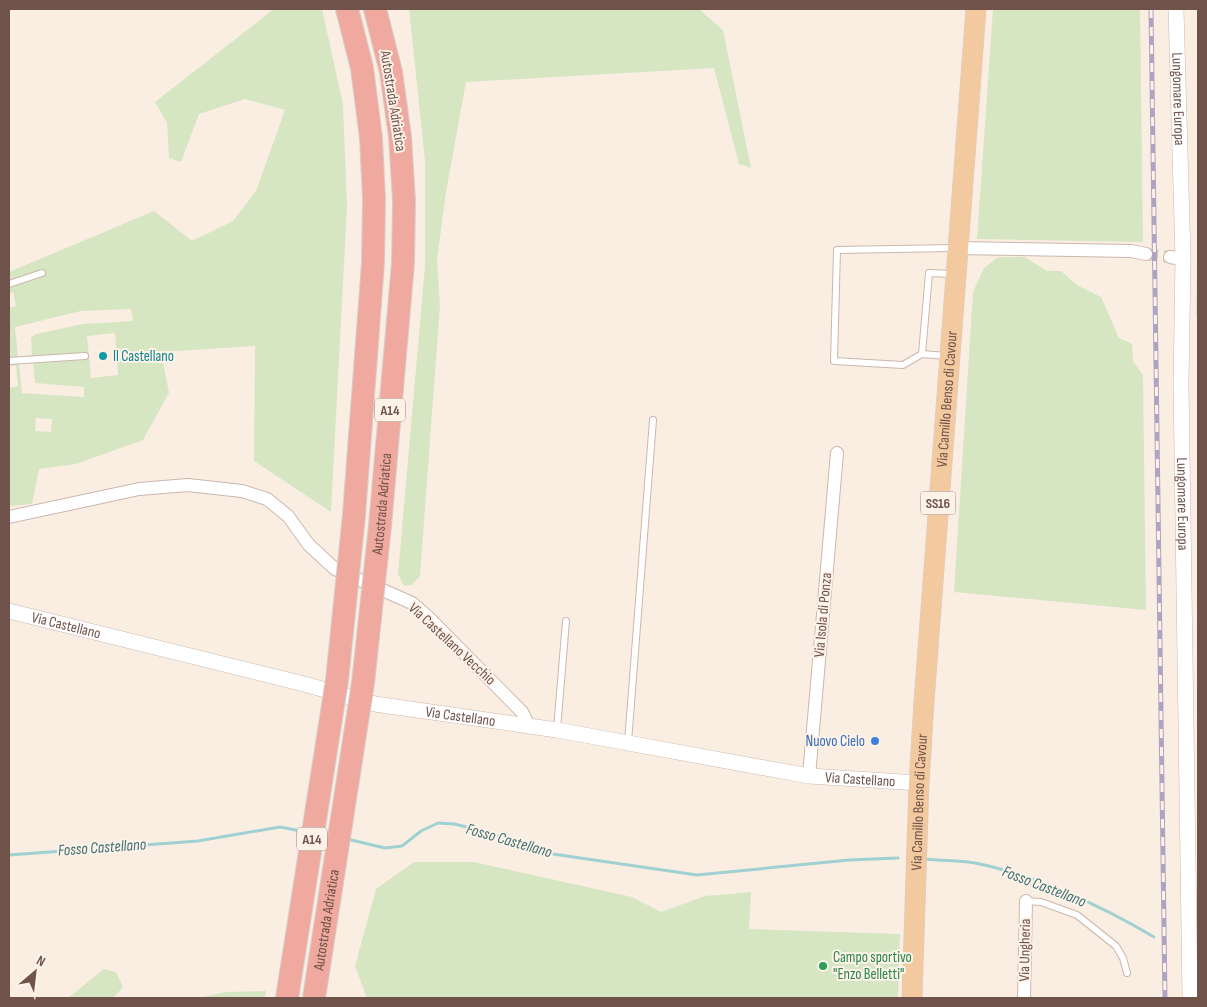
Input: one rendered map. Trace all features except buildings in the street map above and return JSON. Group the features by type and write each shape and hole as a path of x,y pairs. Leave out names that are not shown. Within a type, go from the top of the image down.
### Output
{"highway":[{"name":"Autostrada Adriatica","path":"287,998 337,680 354,515 372,272 374,200 371,138 362,68 347,9"},
{"name":"Autostrada Adriatica","path":"314,998 363,683 380,526 403,263 404,200 400,137 391,72 375,9"}],"main road":[{"name":"Via Camillo Benso di Cavour","path":"912,998 919,783 954,274 976,9"}],"street":[{"name":"Lungomare Europa","path":"1176,9 1176,258 1181,384 1194,938 1190,998"},
{"path":"956,248 1131,251 1146,254"},
{"name":"Via Isola di Ponza","path":"808,776 837,453"},
{"name":"Via Castellano Vecchio","path":"9,517 139,490 188,485 242,491 267,499 288,516 309,545 335,569 412,603 522,712 529,726"},
{"name":"Via Castellano","path":"9,611 295,681 376,704 557,730 808,776 919,783"},
{"name":"Via Ungheria","path":"1024,998 1026,901"}],"lane":[{"path":"948,356 922,354 903,365 834,361 837,250 956,248"},
{"path":"9,284 42,273"},
{"path":"922,354 929,273 954,274"},
{"path":"9,361 85,356"},
{"path":"628,744 653,420"},
{"path":"557,730 566,621"},
{"path":"1026,901 1041,902 1077,915 1116,946 1123,958 1127,973"}],"green space":[{"path":"274,9 322,9 343,104 347,206 331,512 254,461 255,346 161,352 169,393 143,440 76,464 39,469 32,504 9,506 9,388 18,386 16,365 9,366 9,308 16,306 13,292 9,293 9,272 154,211 192,241 233,221 256,191 285,110 245,99 199,114 181,162 169,158 167,123 155,102","holes":["131,309 133,321 83,324 36,334 31,338 32,355 18,357 15,327 81,311","115,333 118,375 91,378 87,336","33,363 35,383 84,387 84,397 22,393 19,364","36,418 52,419 51,432 35,431"]},
{"path":"409,9 699,9 723,30 751,168 739,164 714,68 466,82 446,192 437,260 440,305 420,576 412,585 404,586 398,574 425,266 425,161"},
{"path":"993,9 1140,9 1143,242 977,239"},
{"path":"1198,211 1198,316 1196,316"},
{"path":"998,257 1025,257 1047,271 1061,271 1077,285 1101,297 1119,338 1132,344 1133,361 1143,375 1146,610 954,592 973,292 984,268"},
{"path":"414,862 474,862 632,897 661,912 705,896 751,892 749,929 900,934 898,998 367,998 355,966 376,889"},
{"path":"104,969 116,972 123,987 113,998 68,998"},
{"path":"266,991 265,998 198,998 226,992"}],"waterway":[{"name":"Fosso Castellano","path":"347,839 385,848 402,846 421,831 438,823 454,824 487,832 546,853 697,875 849,860 898,858"},
{"name":"Fosso Castellano","path":"9,855 198,841 280,827 306,832"},
{"name":"Fosso Castellano","path":"926,859 975,863 1021,875 1090,903 1154,937"}],"tunnel":[{"path":"1146,254 1170,257"}],"railway":[{"path":"1151,9 1165,998"}],"place":[{"name":"Il Castellano","path":"103,356"},
{"name":"Nuovo Cielo","path":"875,741"},
{"name":"Campo sportivo \"Enzo Belletti\"","path":"823,966"}]}
